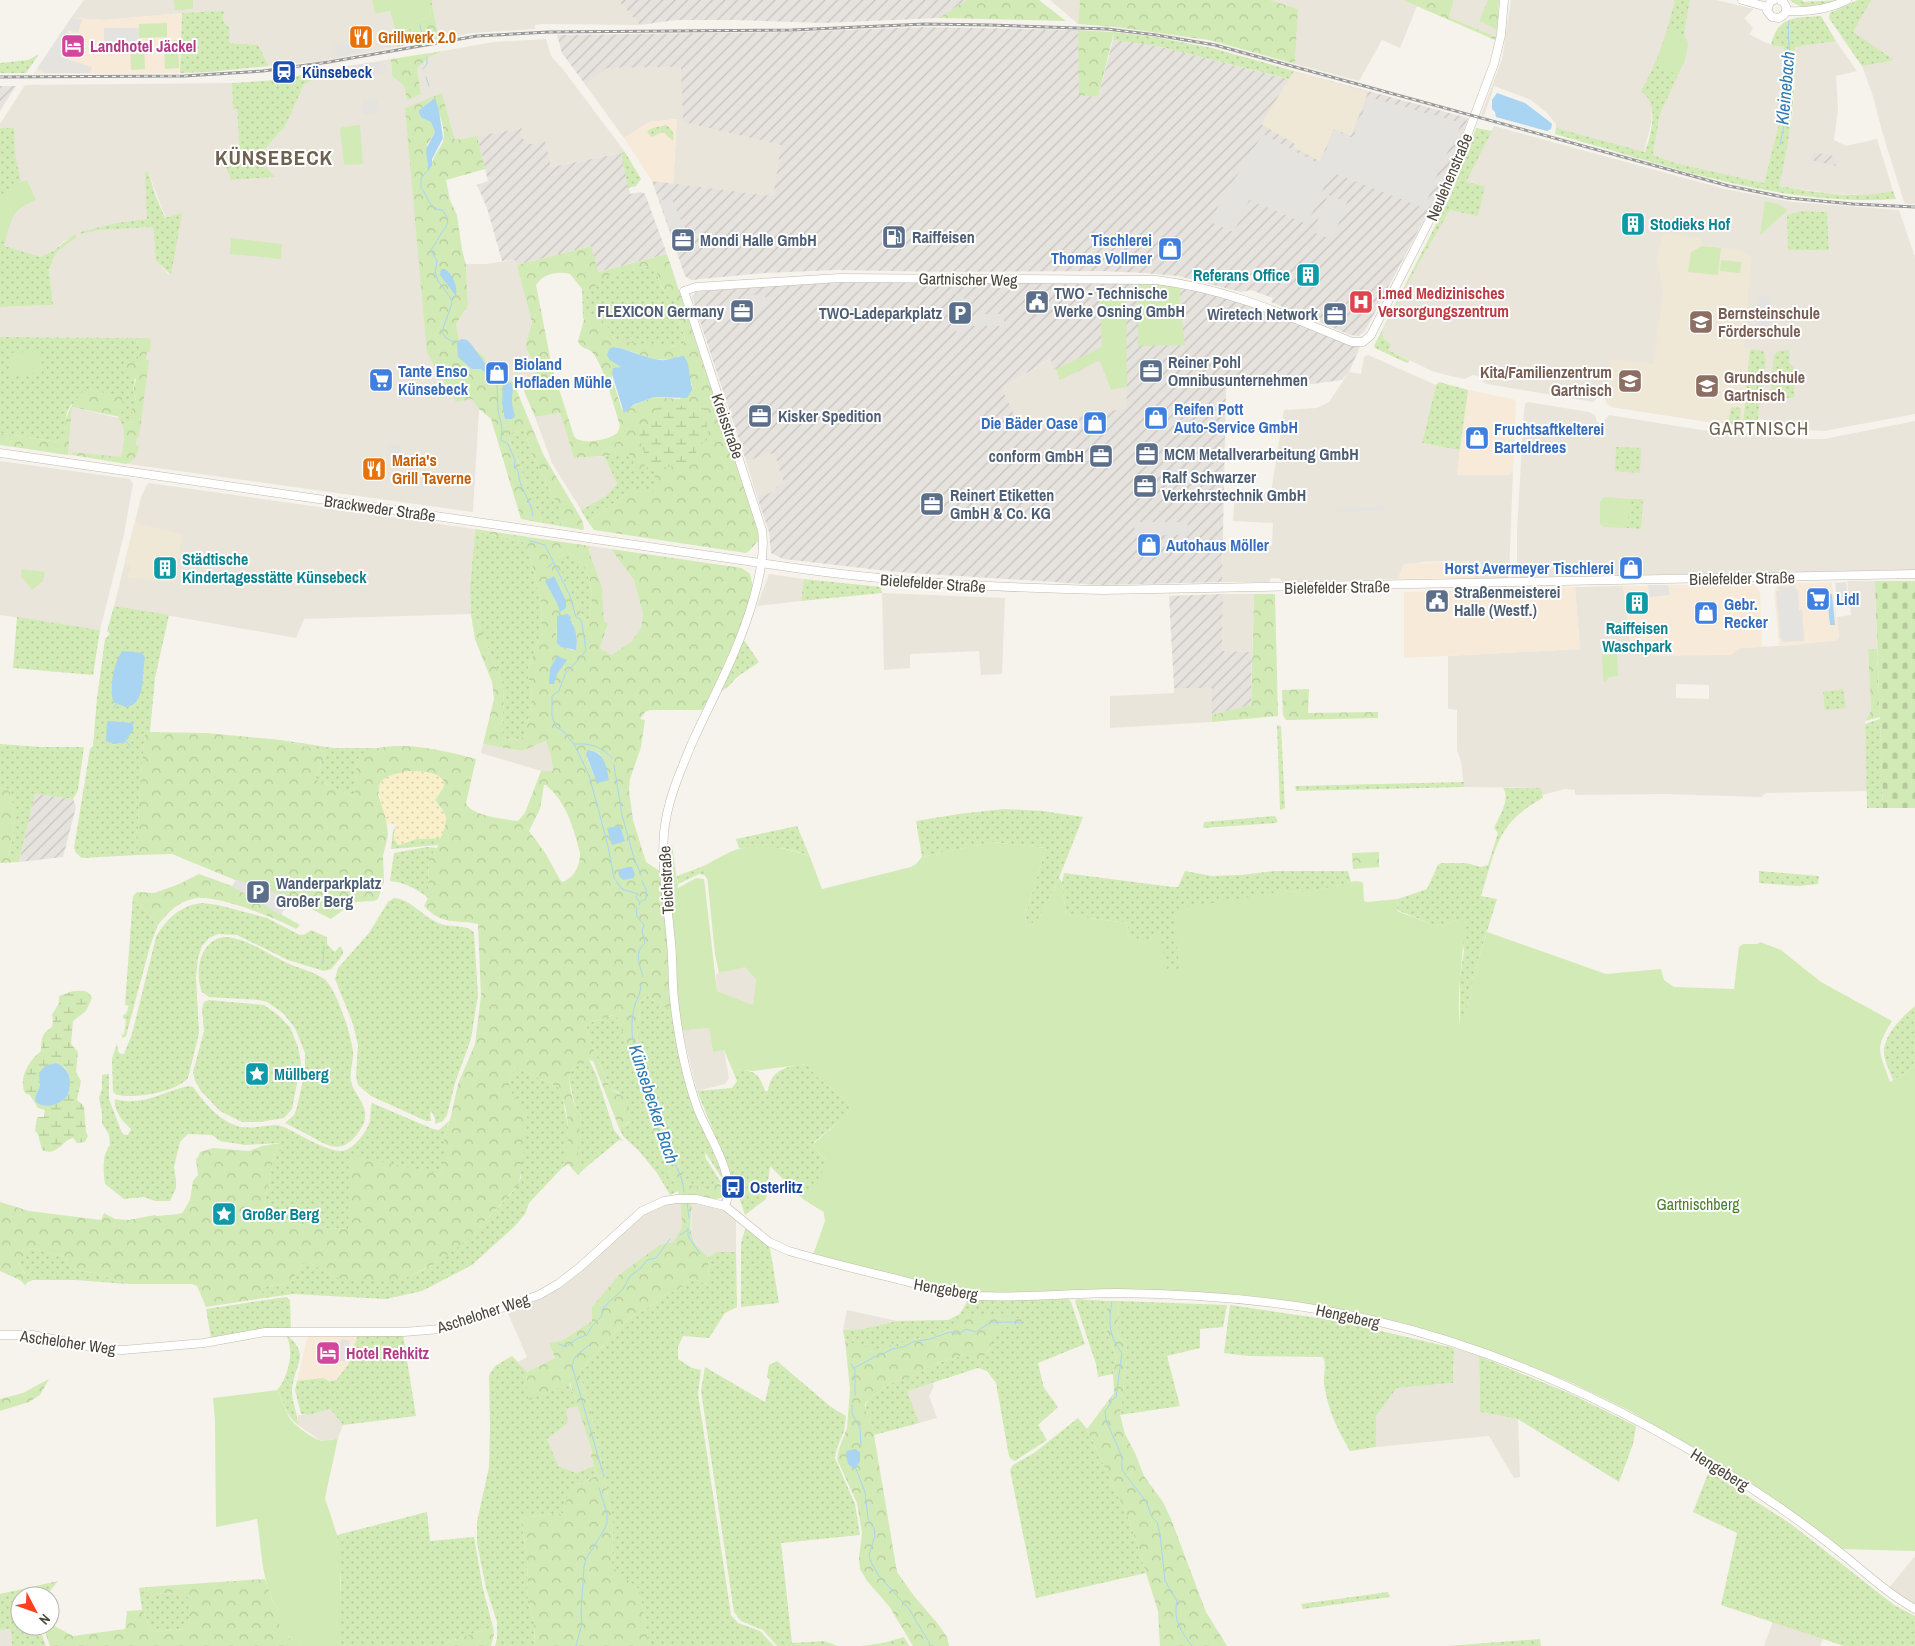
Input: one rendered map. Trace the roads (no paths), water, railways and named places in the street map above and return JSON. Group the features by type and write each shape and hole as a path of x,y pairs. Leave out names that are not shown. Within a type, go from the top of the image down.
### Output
{"street":[{"name":"Neulehenstraße","path":"1363,342 1374,331 1451,178 1494,64 1501,36 1504,0"},
{"path":"1742,0 1768,6"},
{"path":"1768,6 1774,0"},
{"path":"1768,6 1769,14 1775,18 1782,17 1786,6 1780,0"},
{"path":"1786,10 1801,12 1824,9 1847,0"},
{"name":"Gartnischer Weg","path":"684,291 696,287 840,278 1156,280 1225,293 1352,342 1363,342"},
{"name":"Kreisstraße","path":"684,291 762,530 764,539 761,563"},
{"name":"Brackweder Straße","path":"0,453 761,563"},
{"name":"Bielefelder Straße","path":"761,563 920,583 999,588 1103,590 1915,574"},
{"name":"Teichstraße","path":"725,1206 728,1199 728,1182 724,1167 697,1108 680,1041 674,999 664,872 664,832 667,812 677,778 747,622 758,583 761,563"},
{"name":"Ascheloher Weg","path":"0,1334 33,1335 102,1349 123,1350 204,1343 265,1332 404,1332 440,1329 539,1295 552,1288 580,1267 634,1217 654,1205 678,1199 696,1199 725,1206"},
{"name":"Hengeberg","path":"725,1206 769,1242 780,1247 828,1262 942,1290 979,1296 1118,1293 1190,1295 1273,1302 1373,1320 1495,1355 1568,1385 1664,1434 1782,1508 1898,1599 1915,1609"}],"water":[{"path":"1497,93 1525,103 1552,124 1551,129 1547,131 1496,117 1492,109 1492,100"},
{"path":"435,98 443,138 432,159 432,166 428,170 426,149 435,132 431,122 421,117 419,110"},
{"path":"441,269 448,271 453,278 456,285 456,296 440,275"},
{"path":"461,339 467,340 471,344 495,377 492,379 481,369 472,369 458,357 457,343"},
{"path":"614,347 660,360 684,356 688,364 692,390 687,398 654,397 633,405 624,413 612,374 613,368 621,367 610,360 607,355 610,348"},
{"path":"507,382 511,383 512,388 512,403 515,416 512,419 505,419 502,403 503,385"},
{"path":"554,576 566,601 566,608 560,612 545,581"},
{"path":"1832,594 1835,625 1830,625 1827,595"},
{"path":"567,614 571,617 570,620 575,630 577,639 576,650 561,647 557,643 557,616"},
{"path":"122,651 142,653 145,658 140,694 133,705 126,707 113,702 112,695 114,669"},
{"path":"557,656 567,660 557,674 554,684 549,684 550,669"},
{"path":"108,721 133,723 133,730 125,742 115,744 106,741"},
{"path":"588,750 594,751 604,760 609,780 597,783 586,754"},
{"path":"620,826 625,841 612,845 607,828"},
{"path":"632,867 635,875 633,878 623,880 619,876 618,870"},
{"path":"56,1063 65,1069 69,1076 68,1095 53,1105 44,1106 36,1102 35,1098 40,1085 39,1073 45,1066"},
{"path":"855,1449 860,1452 860,1461 855,1469 848,1464 846,1453"}],"waterway":[{"name":"Kleinebach","path":"1780,145 1786,115 1789,84 1789,21"},
{"name":"Künsebecker Bach","path":"420,25 423,38"},
{"name":"Künsebecker Bach","path":"423,69 427,64 427,57"},
{"name":"Künsebecker Bach","path":"426,77 429,86"},
{"name":"Künsebecker Bach","path":"429,169 421,178 421,188 431,205 442,210 448,221 431,250 437,261 435,272 438,281 450,297 452,303 442,332 446,338 456,343"},
{"name":"Künsebecker Bach","path":"494,378 497,383 498,411 502,428 501,440 508,444 515,460 514,467 517,469 520,483 530,503 533,516"},
{"name":"Künsebecker Bach","path":"530,541 545,545 570,596 576,617 582,623 586,651 565,674 559,691 552,696 552,716 556,727 563,731 574,744 589,775 608,846 614,878 622,889 638,894 636,897 640,903 639,905"},
{"path":"547,568 553,563"},
{"path":"114,708 116,704"},
{"path":"126,741 130,746"},
{"name":"Künsebecker Bach","path":"575,744 596,746 612,758"},
{"name":"Künsebecker Bach","path":"614,765 622,815 634,858 641,875"},
{"name":"Künsebecker Bach","path":"640,902 646,899 646,889 642,881"},
{"name":"Künsebecker Bach","path":"637,908 636,913 644,924 642,931 645,943 638,954 643,976"},
{"path":"323,963 324,946"},
{"name":"Künsebecker Bach","path":"641,986 634,1008 633,1040 637,1054 641,1059 640,1068 644,1072 649,1085 659,1133 680,1174 684,1192"},
{"name":"Künsebecker Bach","path":"687,1202 689,1218"},
{"name":"Künsebecker Bach","path":"688,1228 688,1236 700,1254"},
{"path":"680,1235 688,1230"},
{"path":"559,1344 566,1347 578,1338 587,1335 592,1326 601,1317 603,1308 623,1289 630,1276 641,1268 647,1260 656,1258 670,1239"},
{"path":"1112,1302 1110,1316 1112,1335 1122,1353 1116,1397 1112,1400"},
{"path":"854,1368 892,1349 950,1332 959,1334 966,1329 976,1332 991,1322 1021,1323"},
{"path":"589,1345 575,1357 572,1366 604,1477"},
{"name":"Künsebecker Bach","path":"851,1364 855,1370 855,1395"},
{"path":"1111,1398 1111,1403 1105,1411 1106,1420 1122,1457 1122,1470 1147,1503 1152,1517 1157,1522 1165,1581 1177,1601 1176,1614 1179,1625 1192,1646"},
{"name":"Künsebecker Bach","path":"852,1405 852,1414 860,1428 861,1446"},
{"name":"Künsebecker Bach","path":"856,1469 865,1492 868,1519 874,1528 875,1536 869,1555 871,1562 879,1576 909,1609 930,1646"},
{"path":"576,1646 582,1623 581,1612 586,1559 607,1523 607,1513 599,1488"}],"railway":[{"path":"0,77 184,76 263,71 329,62 477,36 549,32 792,30 925,24 1107,29 1215,45 1729,186 1788,198 1915,207"}],"place":[{"name":"Grillwerk 2.0","path":"361,37"},
{"name":"Landhotel Jäckel","path":"73,46"},
{"name":"Künsebeck","path":"284,72"},
{"name":"Stodieks Hof","path":"1633,224"},
{"name":"Raiffeisen","path":"894,237"},
{"name":"Mondi Halle GmbH","path":"683,240"},
{"name":"Tischlerei Thomas Vollmer","path":"1170,249"},
{"name":"Referans Office","path":"1308,275"},
{"name":"TWO - Technische Werke Osning GmbH","path":"1037,302"},
{"name":"i.med Medizinisches Versorgungszentrum","path":"1361,302"},
{"name":"FLEXICON Germany","path":"742,311"},
{"name":"TWO-Ladeparkplatz","path":"960,313"},
{"name":"Wiretech Network","path":"1335,314"},
{"name":"Bernsteinschule Förderschule","path":"1701,322"},
{"name":"Reiner Pohl Omnibusunternehmen","path":"1151,371"},
{"name":"Bioland Hofladen Mühle","path":"497,373"},
{"name":"Tante Enso Künsebeck","path":"381,380"},
{"name":"Kita/Familienzentrum Gartnisch","path":"1630,381"},
{"name":"Grundschule Gartnisch","path":"1707,386"},
{"name":"Kisker Spedition","path":"760,416"},
{"name":"Reifen Pott Auto-Service GmbH","path":"1156,418"},
{"name":"Die Bäder Oase","path":"1095,423"},
{"name":"Fruchtsaftkelterei Barteldrees","path":"1477,438"},
{"name":"MCM Metallverarbeitung GmbH","path":"1147,454"},
{"name":"conform GmbH","path":"1101,456"},
{"name":"Maria's Grill Taverne","path":"374,469"},
{"name":"Ralf Schwarzer Verkehrstechnik GmbH","path":"1145,486"},
{"name":"Reinert Etiketten GmbH & Co. KG","path":"932,504"},
{"name":"Autohaus Möller","path":"1149,545"},
{"name":"Städtische Kindertagesstätte Künsebeck","path":"165,568"},
{"name":"Horst Avermeyer Tischlerei","path":"1631,568"},
{"name":"Lidl","path":"1818,599"},
{"name":"Straßenmeisterei Halle (Westf.)","path":"1437,601"},
{"name":"Raiffeisen Waschpark","path":"1637,603"},
{"name":"Gebr. Recker","path":"1706,613"},
{"name":"Wanderparkplatz Großer Berg","path":"258,892"},
{"name":"Müllberg","path":"257,1074"},
{"name":"Osterlitz","path":"733,1187"},
{"name":"Großer Berg","path":"224,1214"},
{"name":"Hotel Rehkitz","path":"328,1353"}],"district":[{"name":"KÜNSEBECK","path":"274,157"},
{"name":"GARTNISCH","path":"1759,428"}],"park label":[{"name":"Gartnischberg","path":"1698,1204"}]}
